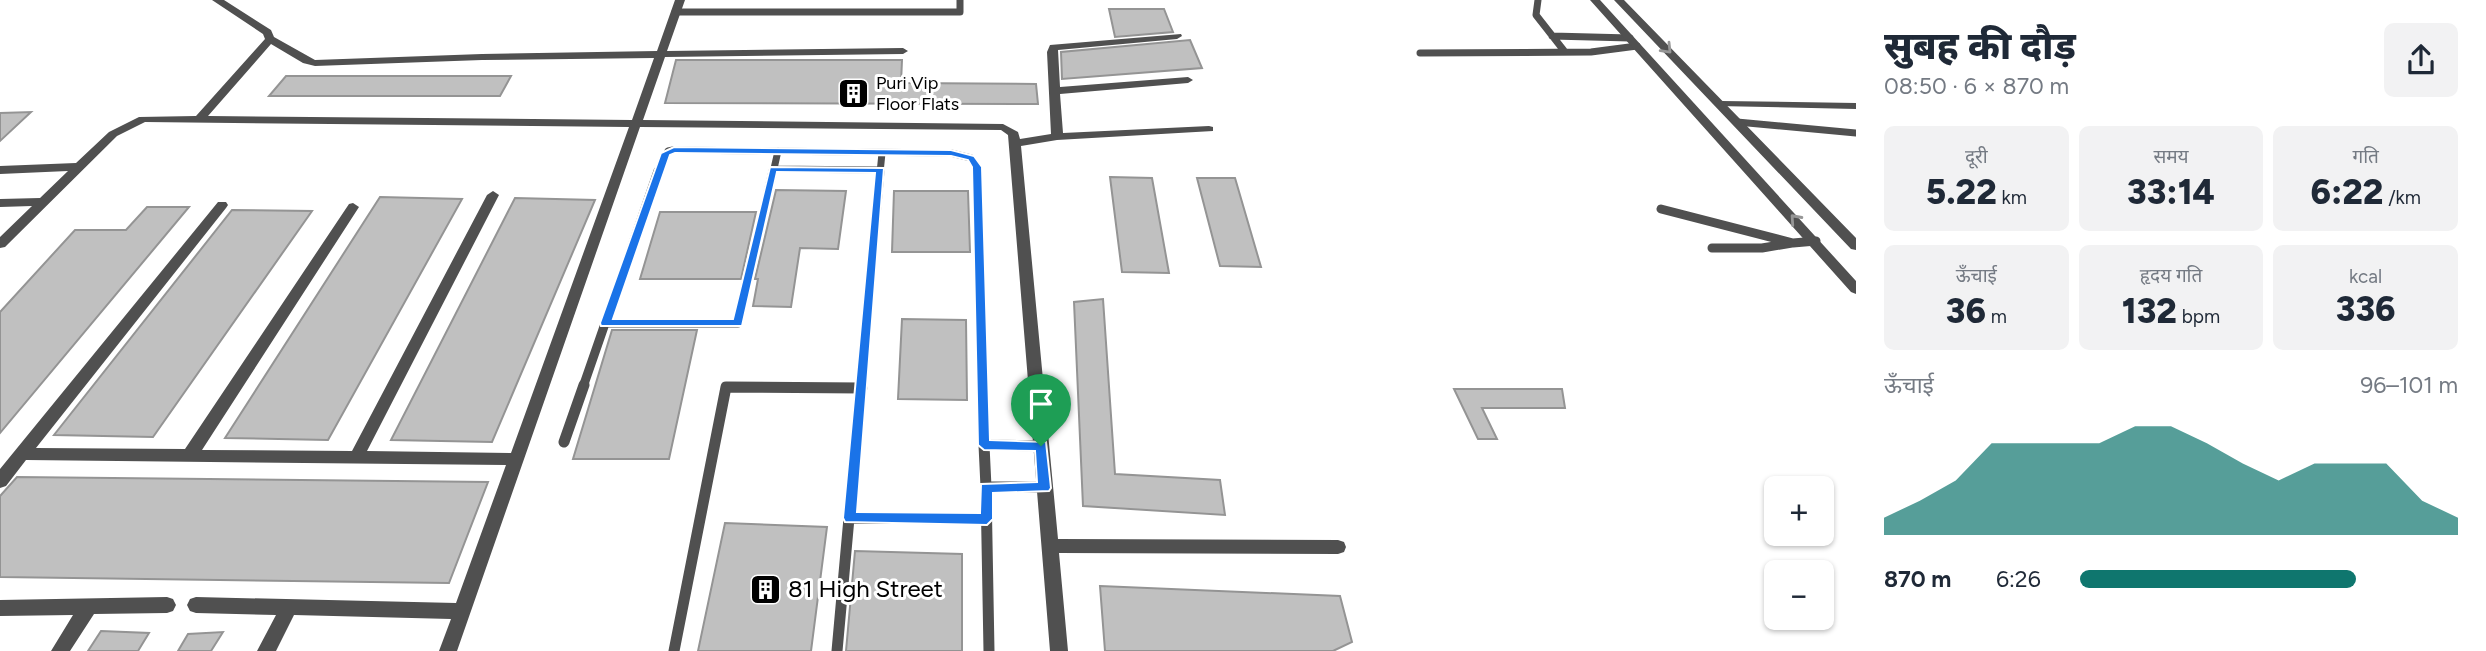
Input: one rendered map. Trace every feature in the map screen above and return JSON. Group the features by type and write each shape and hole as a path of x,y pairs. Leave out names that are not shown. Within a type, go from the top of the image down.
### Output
{"street":[{"path":"217,0 267,32 270,39 315,63 903,51"},
{"path":"448,651 680,0"},
{"path":"1595,0 1816,241 1856,289"},
{"path":"1619,0 1856,246"},
{"path":"1056,137 1052,52 1054,47 1177,36"},
{"path":"200,118 270,39"},
{"path":"1054,91 1188,80"},
{"path":"1721,104 1856,106"},
{"path":"0,244 76,167 113,134 143,119 993,125 1009,130 1014,134 1059,651"},
{"path":"1014,142 1056,137 1209,129"},
{"path":"0,170 76,167"},
{"path":"356,458 493,195"},
{"path":"0,203 41,202"},
{"path":"0,481 222,205"},
{"path":"189,456 353,207"},
{"path":"22,454 517,459"},
{"path":"1051,546 1338,547"},
{"path":"0,608 167,605"},
{"path":"196,605 463,611"},
{"path":"60,651 89,606"},
{"path":"266,651 289,607"}],"lane":[{"path":"675,12 960,12 960,0"},
{"path":"1538,0 1536,15 1565,52"},
{"path":"1552,36 1634,42"},
{"path":"1420,53 1565,52 1634,42"},
{"path":"1737,122 1856,133"},
{"path":"564,442 666,153 674,150 951,153 971,158 977,167 989,651"},
{"path":"606,323 738,323 778,151"},
{"path":"837,651 882,153"},
{"path":"773,169 880,170"},
{"path":"1661,209 1793,243"},
{"path":"1712,248 1762,248 1816,241"},
{"path":"674,651 726,387 862,388"},
{"path":"984,445 1041,446"},
{"path":"986,487 1044,488"},
{"path":"850,518 987,519"}],"building":[{"path":"1109,9 1164,9 1173,32 1115,37"},
{"path":"1190,40 1202,68 1062,79 1061,52"},
{"path":"676,60 902,60 901,83 1036,84 1038,104 665,103"},
{"path":"286,76 511,76 500,96 269,96"},
{"path":"31,112 0,141 0,113"},
{"path":"1110,177 1152,178 1169,273 1122,272"},
{"path":"1197,178 1235,178 1261,267 1220,266"},
{"path":"776,190 846,191 838,249 800,248 791,307 753,306 758,279 755,279"},
{"path":"894,191 968,191 970,252 892,252"},
{"path":"380,197 462,199 328,440 225,438"},
{"path":"515,198 595,200 492,442 391,440"},
{"path":"147,207 189,207 0,433 0,312 75,230 126,230"},
{"path":"232,210 312,211 153,437 54,435"},
{"path":"660,212 756,212 741,279 640,279"},
{"path":"1103,299 1115,474 1220,480 1225,515 1083,506 1074,302"},
{"path":"902,319 966,320 967,400 898,399"},
{"path":"612,330 697,330 669,459 573,459"},
{"path":"1454,389 1562,389 1565,408 1482,408 1497,439 1478,439"},
{"path":"17,477 488,482 449,583 0,577 0,496"},
{"name":"81 High Street","path":"725,523 827,527 811,651 698,651"},
{"path":"855,551 962,554 962,651 846,651"},
{"path":"1100,586 1340,596 1352,642 1333,651 1105,651"},
{"path":"101,631 149,633 138,651 88,651"},
{"path":"223,632 211,651 178,651 188,634"}],"place":[{"name":"Puri Vip Floor Flats","path":"853,93"},
{"name":"81 High Street","path":"765,589"}],"route":[{"path":"674,150 951,153 971,158 977,167 984,445 1041,446 1044,488 986,487 987,519 850,518 880,170 773,169 738,323 606,323 666,153 674,150"}]}
